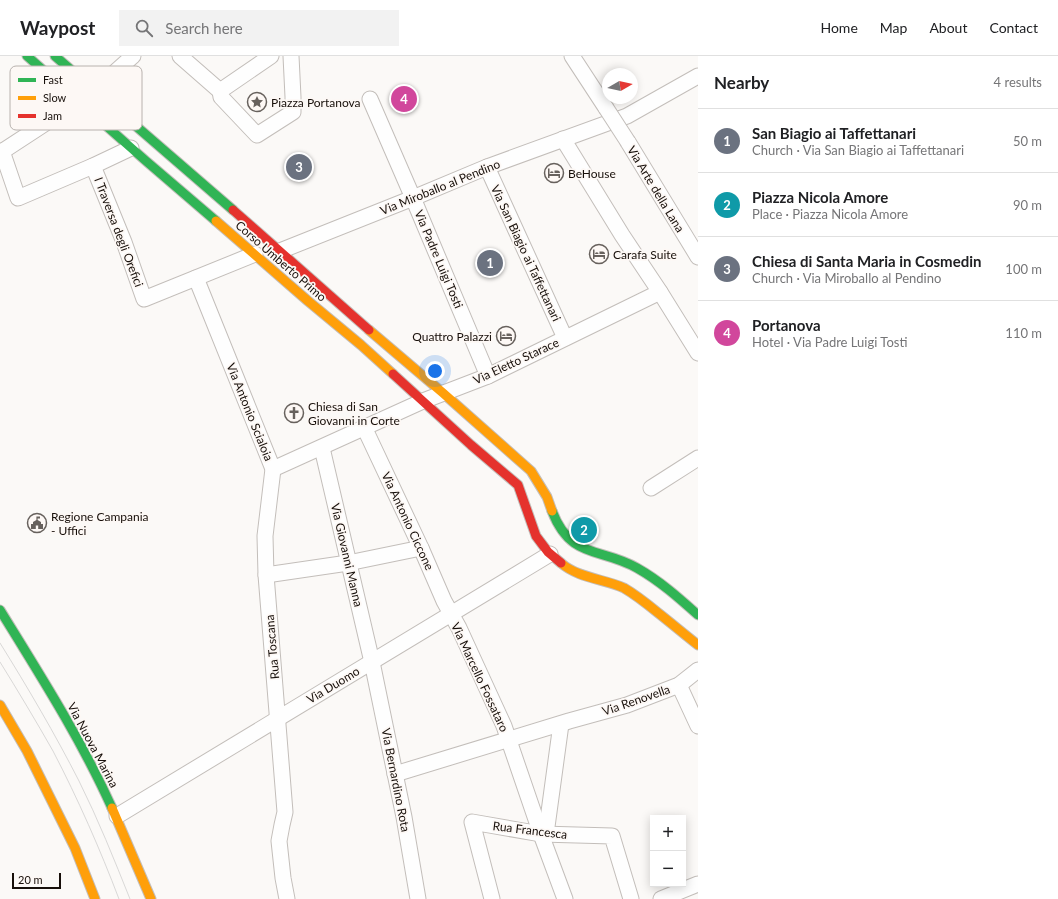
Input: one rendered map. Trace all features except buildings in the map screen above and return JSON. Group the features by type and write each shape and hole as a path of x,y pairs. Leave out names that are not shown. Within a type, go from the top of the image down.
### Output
{"main road":[{"name":"Corso Umberto Primo","path":"27,56 38,66"},
{"name":"Corso Umberto Primo","path":"55,56 66,66"},
{"name":"Corso Umberto Primo","path":"110,130 361,345 471,445 518,485 536,536 550,554"},
{"name":"Corso Umberto Primo","path":"140,130 531,471 540,483 558,524 566,536 577,545 591,553 633,566 652,576 698,615"},
{"path":"550,554 564,566 582,575 608,582 636,595 698,645"},
{"name":"Via Nuova Marina","path":"0,610 67,719 94,768 117,816 151,899"},
{"path":"0,705 26,751 75,848 95,899"}],"street":[{"path":"122,66 133,56"},
{"path":"180,56 220,91 221,97 257,135 293,112 291,56"},
{"path":"220,91 271,56"},
{"name":"Via Arte della Lana","path":"572,56 628,142 698,257"},
{"name":"Via Miroballo al Pendino","path":"280,251 487,167 627,116 698,76"},
{"name":"Via Padre Luigi Tosti","path":"370,99 488,376"},
{"path":"35,130 1,152 18,198 131,148"},
{"path":"563,139 625,240 698,353"},
{"name":"I Traversa degli Orefici","path":"93,166 124,242 144,298 196,278"},
{"name":"Via San Biagio ai Taffettanari","path":"487,167 565,338"},
{"path":"196,278 255,254"},
{"name":"Via Antonio Scialoia","path":"196,278 273,469 265,536 266,575"},
{"name":"Via Eletto Starace","path":"273,469 423,401 488,376 660,292"},
{"name":"Via Antonio Ciccone","path":"364,427 451,614"},
{"name":"Via Giovanni Manna","path":"322,448 372,662"},
{"path":"651,488 698,458"},
{"path":"266,575 348,563 421,548"},
{"name":"Via Duomo","path":"117,816 550,554"},
{"name":"Rua Toscana","path":"266,575 285,812 279,841 287,899"},
{"name":"Via Marcello Fossataro","path":"451,614 459,628 504,726 544,834 565,899"},
{"name":"Via Bernardino Rota","path":"372,662 404,817 418,899"},
{"name":"Via Renovella","path":"509,739 627,706 679,686 698,670"},
{"path":"679,686 698,726"},
{"path":"544,834 565,723"},
{"path":"395,774 509,739"},
{"name":"Rua Francesca","path":"492,899 472,822 544,834 612,836 631,899"},
{"path":"661,899 698,884"}],"tram line":[{"path":"0,643 41,711 79,781 112,854 130,899"},
{"path":"0,662 53,751 88,824 119,899"}],"traffic: fast":[{"path":"27,56 38,66"},
{"path":"55,56 67,66"},
{"path":"111,130 216,221"},
{"path":"141,130 233,210"},
{"path":"552,511 560,527 568,538 577,545 637,568 661,584 698,615"},
{"path":"0,610 73,732 112,808"}],"traffic: slow":[{"path":"216,221 393,374"},
{"path":"369,330 531,471 547,497 552,511"},
{"path":"561,563 575,572 616,585 633,593 698,645"},
{"path":"0,705 27,751 75,848 95,899"},
{"path":"112,808 151,899"}],"traffic: jam":[{"path":"233,210 369,330"},
{"path":"393,374 471,445 518,485 536,536 548,552 561,563"}],"place":[{"name":"Portanova","path":"404,99"},
{"name":"Piazza Portanova","path":"257,102"},
{"name":"Chiesa di Santa Maria in Cosmedin","path":"299,167"},
{"name":"BeHouse","path":"554,173"},
{"name":"Carafa Suite","path":"599,254"},
{"name":"San Biagio ai Taffettanari","path":"490,263"},
{"name":"Quattro Palazzi","path":"506,336"},
{"name":"Chiesa di San Giovanni in Corte","path":"294,413"},
{"name":"Regione Campania - Uffici","path":"37,523"},
{"name":"Piazza Nicola Amore","path":"584,530"}]}
